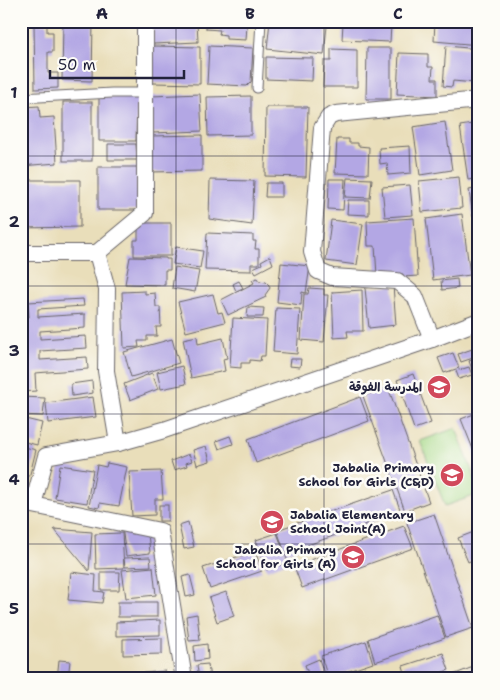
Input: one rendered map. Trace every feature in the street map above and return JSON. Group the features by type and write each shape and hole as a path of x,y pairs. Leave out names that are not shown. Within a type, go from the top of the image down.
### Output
{"street":[{"path":"21,252 97,253 145,213 145,21"},
{"path":"432,339 416,296 397,281 332,276 318,271 312,252 322,128 329,117 336,114 479,100"},
{"path":"97,253 107,289 106,371 118,444"},
{"path":"184,679 160,531 33,505 46,456 118,444 164,430 432,339 479,321"}],"lane":[{"path":"257,88 261,21"},
{"path":"21,98 112,92 144,93"}],"green space":[{"path":"456,428 479,494 445,506 420,441"}],"building":[{"path":"63,21 93,21 92,81 62,80"},
{"path":"153,21 197,21 198,42 153,44"},
{"path":"206,21 243,21 243,25 247,25 246,40 226,39 226,35 219,34 220,30 206,29"},
{"path":"270,21 327,26 324,55 267,49"},
{"path":"321,21 339,21 338,24 321,23"},
{"path":"435,21 479,21 479,45 434,41"},
{"path":"343,23 391,25 390,42 342,40"},
{"path":"34,24 47,24 47,32 53,32 53,52 48,52 48,73 58,73 58,88 35,89"},
{"path":"21,26 26,26 26,68 21,68"},
{"path":"153,46 200,47 200,84 153,83"},
{"path":"209,46 253,48 251,82 247,86 207,84"},
{"path":"446,46 479,49 479,80 475,80 475,83 453,81 452,87 443,86"},
{"path":"367,48 391,48 391,99 366,99"},
{"path":"331,49 357,50 357,87 323,87 324,61 331,61"},
{"path":"399,53 428,54 428,67 433,67 432,79 437,79 437,96 397,94"},
{"path":"266,57 313,58 312,81 266,79"},
{"path":"200,94 202,131 153,133 151,96"},
{"path":"137,96 136,141 99,141 99,97"},
{"path":"251,96 251,135 208,136 207,97"},
{"path":"63,102 92,102 92,161 63,161"},
{"path":"39,106 40,118 54,117 57,163 21,166 21,116 25,115 24,107"},
{"path":"266,107 308,107 306,177 265,176"},
{"path":"445,122 452,170 420,175 413,127"},
{"path":"479,123 479,178 468,180 460,126"},
{"path":"202,135 202,171 150,172 150,136"},
{"path":"337,139 349,139 349,143 358,143 358,146 369,147 368,174 335,173"},
{"path":"108,144 136,144 137,160 108,160"},
{"path":"410,146 411,173 388,175 387,163 380,164 379,148"},
{"path":"98,167 137,167 137,210 98,210"},
{"path":"459,177 462,208 422,212 419,181"},
{"path":"347,178 372,179 370,198 345,197"},
{"path":"329,179 345,179 343,210 328,209"},
{"path":"21,180 80,180 80,227 21,228"},
{"path":"210,180 254,181 252,225 209,219"},
{"path":"266,183 282,183 282,197 265,197"},
{"path":"410,185 413,215 385,217 382,187"},
{"path":"479,188 479,216 473,217 469,190"},
{"path":"348,200 369,200 369,215 347,214"},
{"path":"462,214 470,275 433,280 426,219"},
{"path":"414,218 418,276 403,277 403,274 377,275 375,246 368,246 367,221"},
{"path":"331,220 363,224 357,265 326,261"},
{"path":"479,222 479,250 478,251 474,223"},
{"path":"142,223 171,223 171,256 134,256 134,240 138,240 138,227 142,227"},
{"path":"207,233 253,235 253,241 256,241 255,249 259,249 259,264 251,264 251,271 205,270"},
{"path":"176,247 203,251 200,268 173,264"},
{"path":"270,256 273,264 256,273 253,268 262,264 261,261"},
{"path":"130,257 170,259 170,270 165,270 165,285 125,284"},
{"path":"281,263 310,266 306,293 302,292 301,305 277,302"},
{"path":"175,267 199,271 195,292 172,288"},
{"path":"257,278 259,281 266,282 269,285 270,288 265,295 266,297 228,315 221,300 254,283 252,280"},
{"path":"457,279 458,288 442,290 441,281"},
{"path":"239,281 243,288 236,291 233,284"},
{"path":"393,285 396,325 369,328 365,288"},
{"path":"309,288 324,289 324,295 328,295 324,342 301,340 304,294 308,294"},
{"path":"362,290 363,331 347,331 348,337 334,338 332,292"},
{"path":"145,291 145,294 155,293 156,307 160,307 161,327 156,327 157,336 147,336 147,341 138,341 139,347 124,348 122,292"},
{"path":"213,294 218,313 222,312 225,322 186,332 178,302"},
{"path":"83,299 84,306 38,309 38,317 85,314 85,328 40,331 40,339 86,336 87,348 40,351 40,360 87,357 88,369 35,373 36,391 21,392 21,318 29,317 28,302"},
{"path":"248,307 264,308 263,317 247,317"},
{"path":"276,308 300,309 297,354 273,352"},
{"path":"233,318 267,320 265,356 261,356 260,361 250,360 250,363 241,363 241,368 230,367"},
{"path":"197,336 198,344 223,338 227,358 223,359 225,371 191,378 183,339"},
{"path":"172,339 179,363 131,377 124,352"},
{"path":"478,347 479,356 461,362 458,354"},
{"path":"453,353 459,368 444,373 438,358"},
{"path":"479,358 479,376 475,377 469,361"},
{"path":"290,359 301,359 300,367 289,366"},
{"path":"182,366 186,384 161,389 157,372"},
{"path":"469,367 472,375 459,379 456,371"},
{"path":"152,373 158,389 130,400 124,384"},
{"path":"413,374 431,423 414,429 397,380"},
{"path":"92,381 93,393 72,396 71,384"},
{"path":"388,387 429,502 405,511 363,396"},
{"path":"21,397 45,398 43,416 21,415"},
{"path":"93,397 96,417 48,423 46,403"},
{"path":"360,397 369,421 256,463 248,439"},
{"path":"479,412 479,464 461,419"},
{"path":"21,418 42,423 37,445 21,441"},
{"path":"230,436 233,444 219,449 216,441"},
{"path":"21,446 36,450 30,474 21,485"},
{"path":"206,446 210,461 197,465 193,450"},
{"path":"189,454 192,461 186,463 187,466 174,470 171,461"},
{"path":"107,463 127,467 119,506 100,503 99,508 89,506 97,465 106,467"},
{"path":"60,465 93,470 87,503 55,498"},
{"path":"161,471 163,499 155,499 155,515 132,516 129,472"},
{"path":"393,490 401,512 285,553 277,530"},
{"path":"159,505 168,505 168,521 159,521"},
{"path":"434,514 473,628 446,637 407,523"},
{"path":"188,522 194,547 184,549 179,525"},
{"name":"Jabalia Primary School for Girls (A)","path":"404,526 413,548 302,588 294,566"},
{"path":"122,527 148,533 150,553 126,556"},
{"path":"54,529 92,532 89,571"},
{"path":"479,530 479,557 468,562 458,538"},
{"path":"122,533 124,568 96,569 95,534"},
{"path":"277,533 288,562 267,570 256,540"},
{"path":"255,551 262,571 210,589 203,568"},
{"path":"150,557 151,566 125,567 124,558"},
{"path":"153,567 156,595 126,598 122,570"},
{"path":"71,572 96,575 95,591 104,592 102,603 68,600"},
{"path":"101,572 120,572 119,590 101,590"},
{"path":"190,575 195,595 186,597 182,577"},
{"path":"226,592 234,616 217,622 209,598"},
{"path":"118,602 157,602 157,617 118,617"},
{"path":"197,614 200,640 189,641 186,616"},
{"path":"437,615 445,638 375,662 368,639"},
{"path":"160,620 160,635 116,636 116,622"},
{"path":"162,638 162,654 123,655 123,639"},
{"path":"366,641 373,663 328,678 321,656"},
{"path":"207,644 208,659 195,661 194,646"},
{"path":"479,646 479,659 474,647"},
{"path":"443,653 449,670 422,679 407,679 403,666"},
{"path":"319,659 326,679 310,679 305,665"},
{"path":"59,660 70,661 68,679 57,679"},
{"path":"208,664 210,679 199,679 197,665"},
{"path":"478,665 479,679 443,679"},
{"path":"165,671 166,679 126,679 125,675"}],"place":[{"name":"المدرسة الفوقة","path":"439,387"},
{"name":"Jabalia Primary School for Girls (C&D)","path":"452,475"},
{"name":"Jabalia Elementary School Joint(A)","path":"272,522"},
{"name":"Jabalia Primary School for Girls (A)","path":"353,557"}]}
